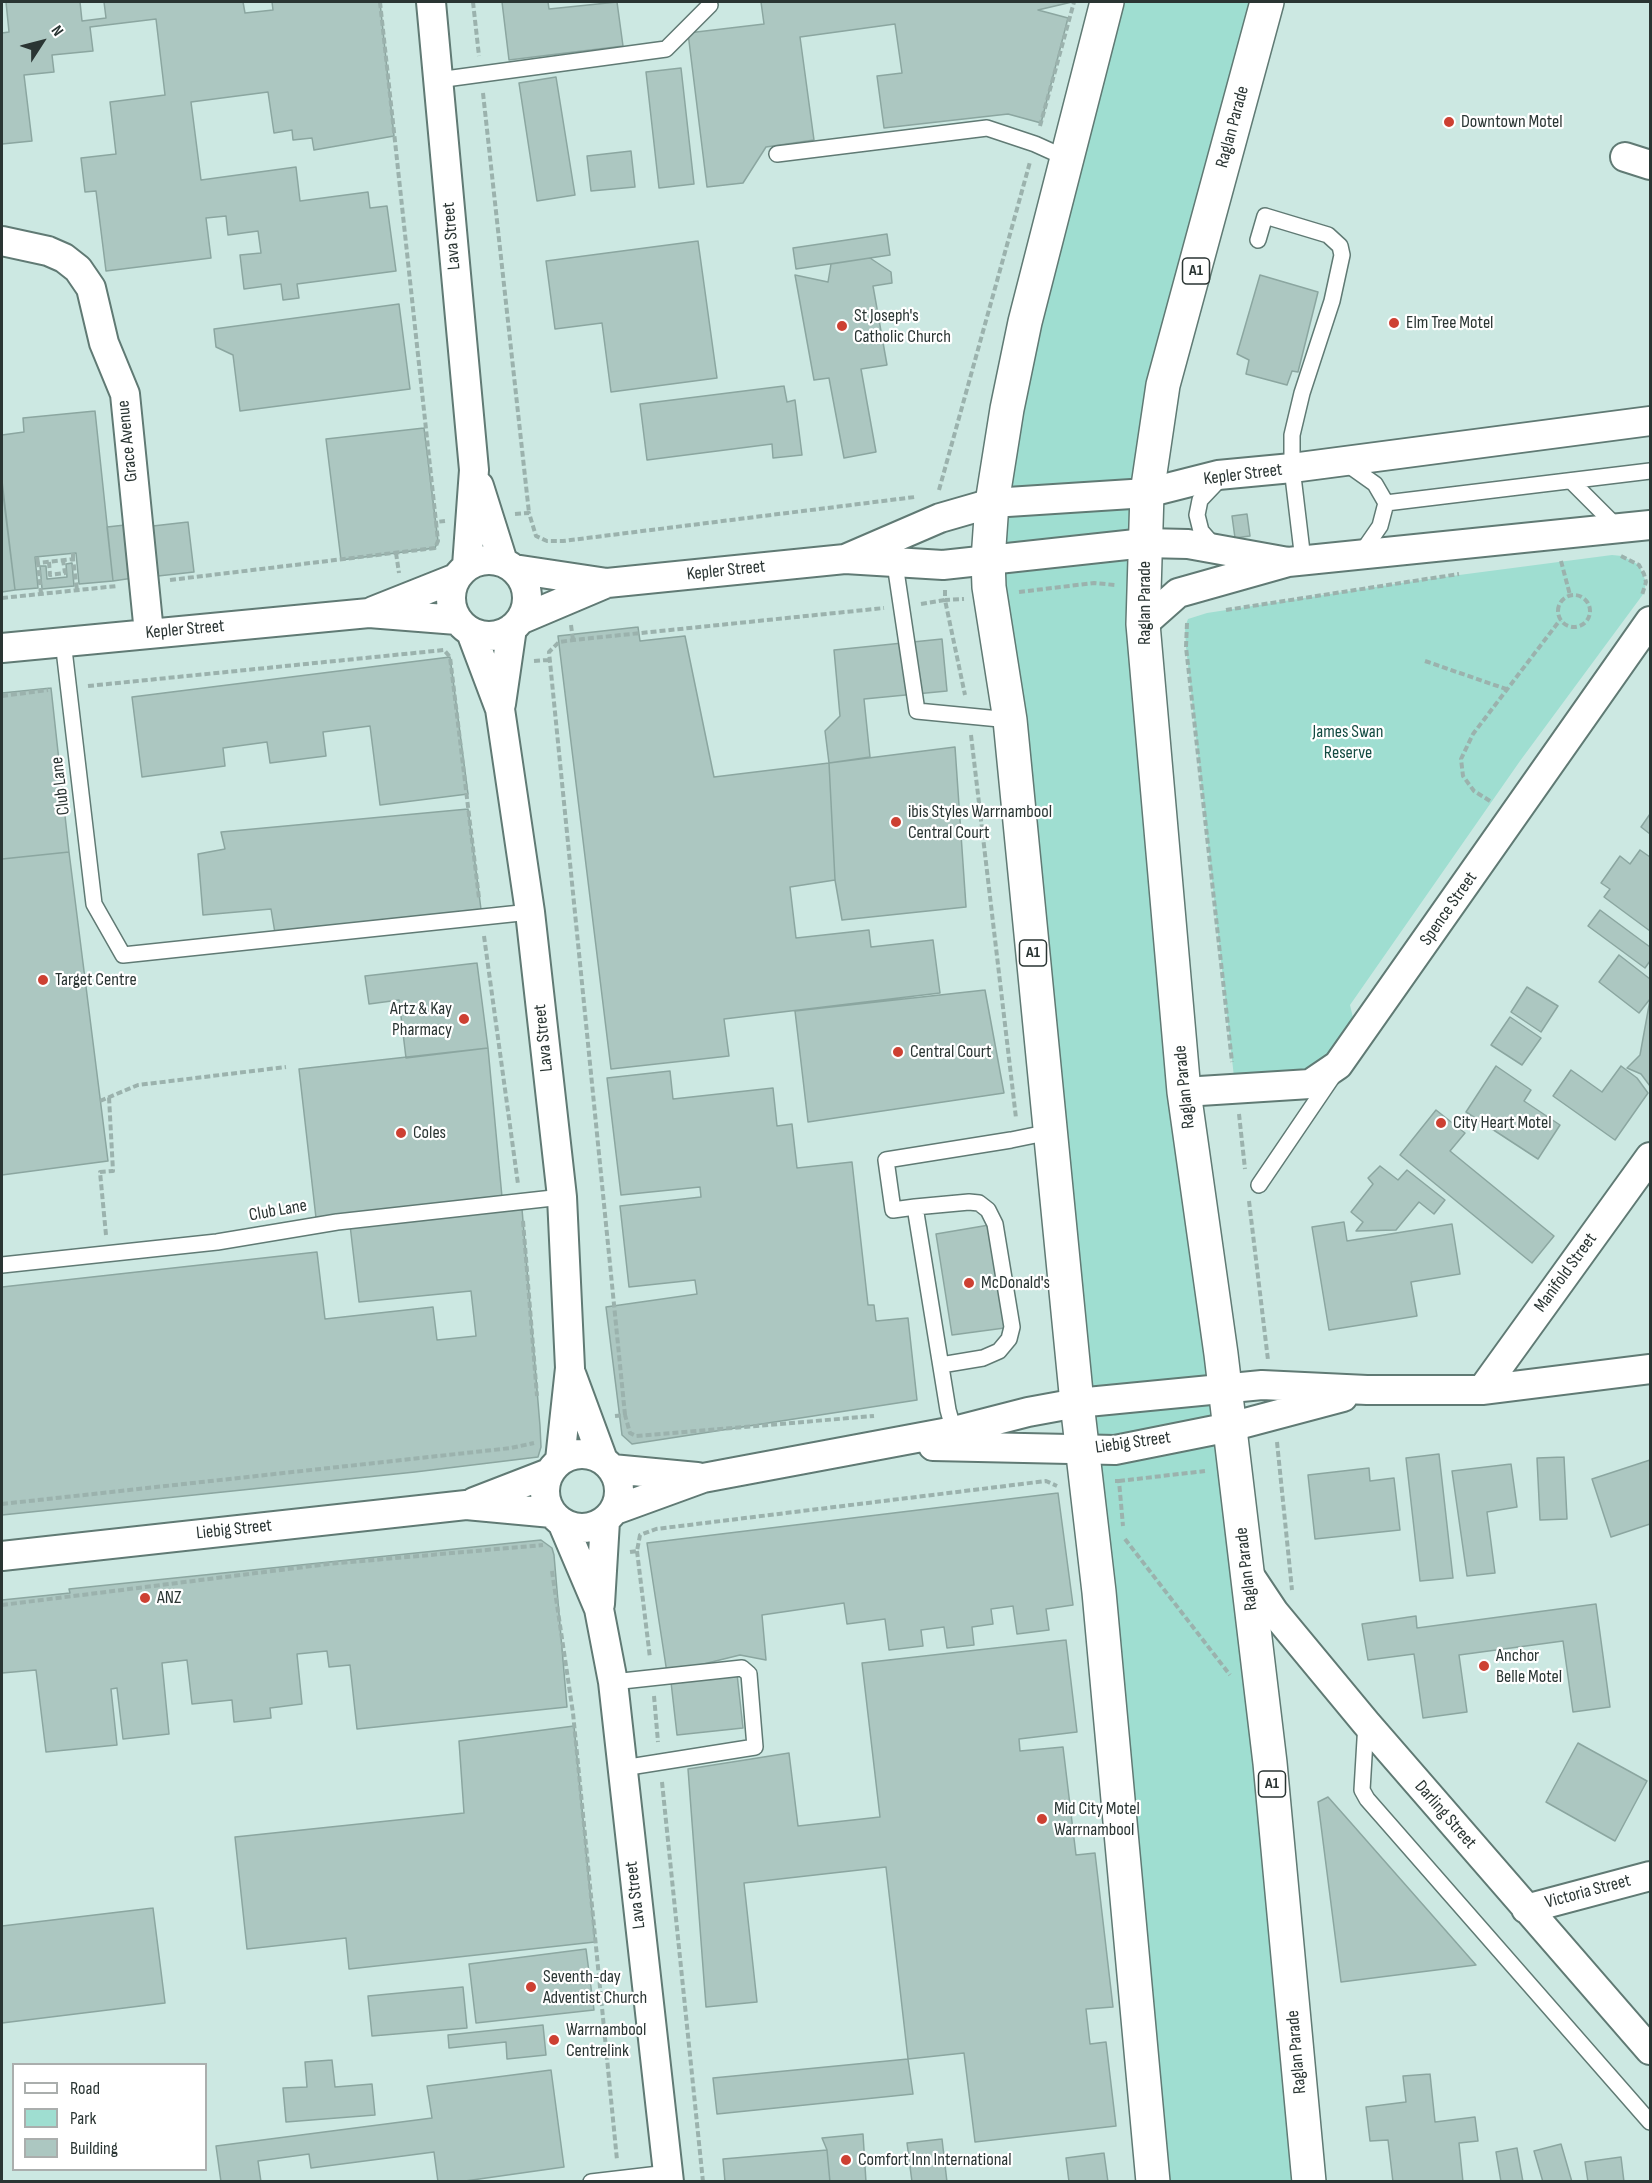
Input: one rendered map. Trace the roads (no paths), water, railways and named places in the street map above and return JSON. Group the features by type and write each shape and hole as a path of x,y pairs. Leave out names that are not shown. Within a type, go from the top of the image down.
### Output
{"highway":[{"name":"A1","path":"1107,2 1025,322 1007,409 993,503 988,560 1010,720 1077,1403 1099,1592 1153,2181"},
{"name":"Raglan Parade","path":"1267,2 1163,386 1147,493 1143,624 1184,1092 1248,1573 1271,1775 1309,2181"}],"street":[{"name":"Lava Street","path":"431,2 474,470 461,572"},
{"name":"Grace Avenue","path":"2,241 48,251 64,258 78,269 91,288 104,343 125,394 149,633"},
{"name":"Kepler Street","path":"845,560 940,518 993,503 1147,493 1227,475 1650,422"},
{"name":"Lava Street","path":"474,470 508,566"},
{"name":"Kepler Street","path":"1143,624 1178,593 1295,561 1360,555 1615,542 1650,525"},
{"name":"Kepler Street","path":"508,566 607,583 845,560 943,565 1145,543 1188,544 1295,561"},
{"path":"487,559 508,566 524,581 527,591 527,601 517,623 495,636 464,626 451,605 450,595 461,572 487,559"},
{"name":"Kepler Street","path":"369,613 461,572"},
{"name":"Kepler Street","path":"517,623 607,583"},
{"name":"Spence Street","path":"1184,1092 1310,1084 1322,1078 1349,1052 1644,612"},
{"name":"Kepler Street","path":"2,648 369,613 464,626"},
{"name":"Lava Street","path":"500,709 517,623"},
{"name":"Lava Street","path":"464,626 500,709 530,912 561,1197 570,1368 576,1421 608,1464"},
{"name":"Manifold Street","path":"1482,1390 1650,1157"},
{"name":"Liebig Street","path":"610,1516 703,1478 954,1431 1028,1412 1077,1403 1262,1384 1367,1390 1482,1390 1650,1369"},
{"name":"Liebig Street","path":"892,1443 1115,1450 1230,1427 1367,1390"},
{"name":"Lava Street","path":"555,1467 576,1421"},
{"path":"582,1453 608,1464 620,1489 610,1516 584,1528 557,1517 545,1493 555,1467 582,1453"},
{"name":"Liebig Street","path":"608,1464 703,1478"},
{"name":"Liebig Street","path":"466,1505 555,1467"},
{"name":"Liebig Street","path":"2,1556 466,1505 557,1517"},
{"name":"Lava Street","path":"600,1609 610,1516"},
{"name":"Lava Street","path":"557,1517 600,1609 613,1682 668,2177"},
{"name":"Darling Street","path":"1248,1573 1274,1612 1366,1723 1650,2050"},
{"name":"Victoria Street","path":"1526,1909 1650,1876"}],"lane":[{"path":"438,80 481,76 666,49 710,5"},
{"path":"777,154 987,128 1035,144 1066,158"},
{"path":"1258,240 1265,216 1328,235 1340,246 1342,255 1329,311 1302,393 1292,435 1295,561"},
{"path":"1344,462 1375,484 1386,502 1380,526 1360,555"},
{"path":"1386,502 1650,471"},
{"path":"1219,550 1205,538 1197,514 1205,493 1227,475"},
{"path":"1571,481 1615,542"},
{"path":"895,564 917,711 1010,720"},
{"name":"Club Lane","path":"63,641 94,904 123,956 530,912"},
{"path":"1259,1185 1349,1052"},
{"path":"941,1365 983,1358 999,1351 1009,1339 1012,1327 995,1224 988,1210 980,1203 969,1202 893,1210 886,1160 1050,1132"},
{"name":"Club Lane","path":"2,1265 217,1242 337,1222 561,1197"},
{"path":"915,1207 954,1431"},
{"path":"613,1682 746,1670 756,1743 755,1747 623,1768"},
{"path":"1366,1723 1362,1790 1366,1799 1650,2122"},
{"path":"591,2181 668,2177"}],"place":[{"name":"Downtown Motel","path":"1449,122"},
{"name":"Elm Tree Motel","path":"1394,323"},
{"name":"St Joseph's Catholic Church","path":"842,326"},
{"name":"ibis Styles Warrnambool Central Court","path":"896,822"},
{"name":"Target Centre","path":"43,980"},
{"name":"Artz & Kay Pharmacy","path":"464,1019"},
{"name":"Central Court","path":"898,1052"},
{"name":"City Heart Motel","path":"1441,1123"},
{"name":"Coles","path":"401,1133"},
{"name":"McDonald's","path":"969,1283"},
{"name":"ANZ","path":"145,1598"},
{"name":"Anchor Belle Motel","path":"1484,1666"},
{"name":"Mid City Motel Warrnambool","path":"1042,1819"},
{"name":"Seventh-day Adventist Church","path":"531,1987"},
{"name":"Warrnambool Centrelink","path":"554,2040"},
{"name":"Comfort Inn International","path":"846,2160"}],"park label":[{"name":"James Swan Reserve","path":"1348,742"}]}
